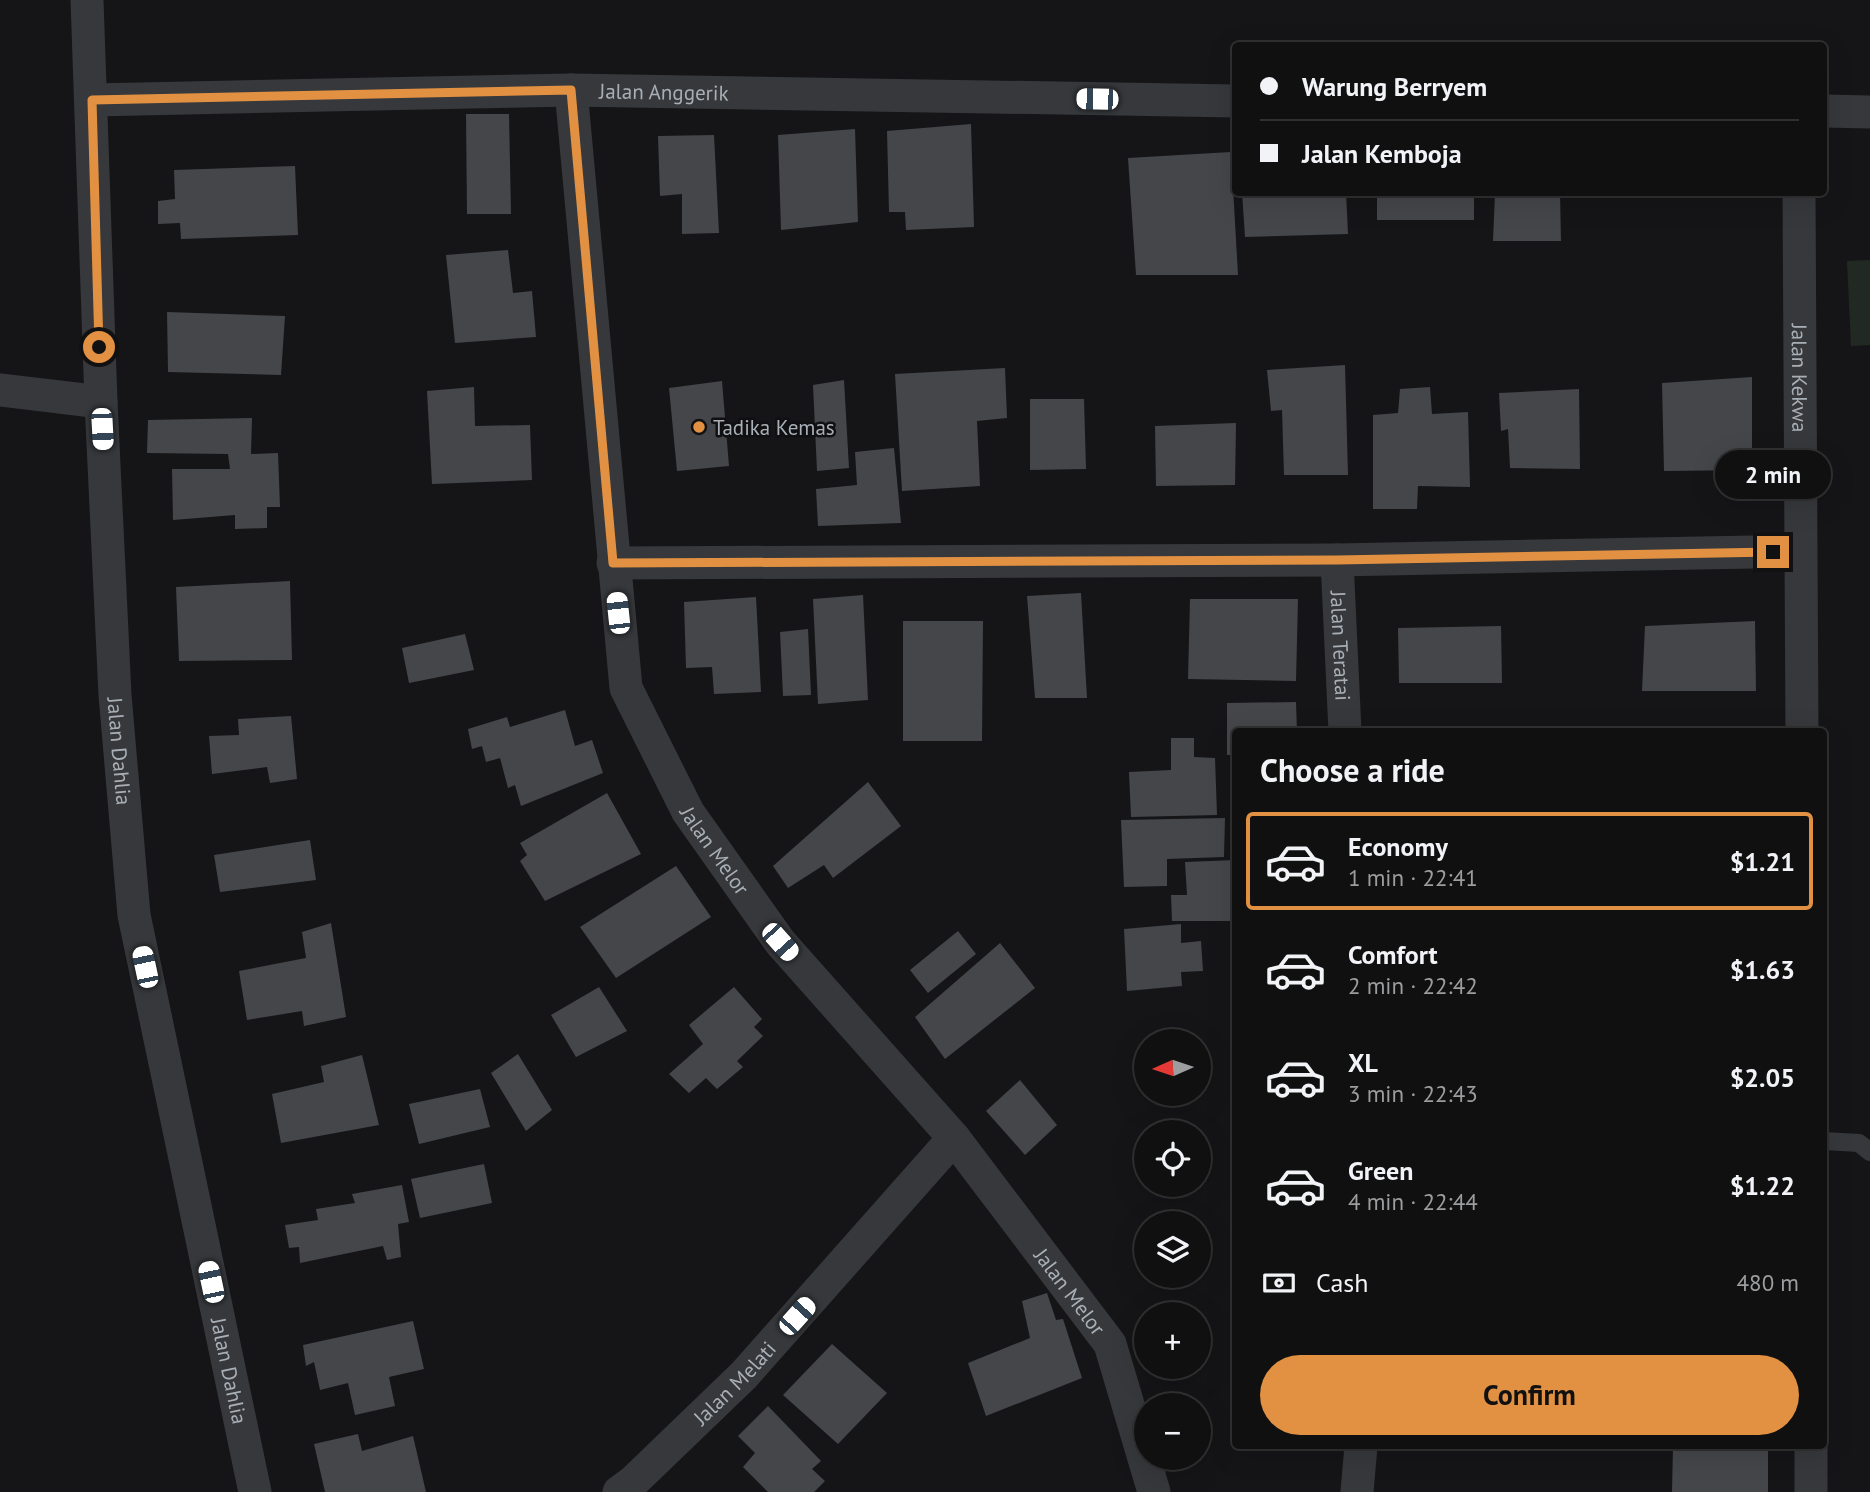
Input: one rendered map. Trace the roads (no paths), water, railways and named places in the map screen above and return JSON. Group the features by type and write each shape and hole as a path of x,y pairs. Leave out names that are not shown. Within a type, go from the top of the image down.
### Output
{"street":[{"name":"Jalan Dahlia","path":"87,0 101,402 115,695 134,915 255,1492"},
{"name":"Jalan Anggerik","path":"92,100 571,90 1232,101"},
{"name":"Jalan Melor","path":"571,90 626,688 688,812 780,942 954,1138 1110,1344 1154,1492"},
{"path":"1827,111 1870,112"},
{"name":"Jalan Kekwa","path":"1799,196 1802,728"},
{"path":"0,390 101,402"},
{"path":"613,563 1337,560 1800,551"},
{"name":"Jalan Teratai","path":"1337,560 1345,728"},
{"name":"Jalan Melati","path":"619,1492 634,1481 744,1376 954,1138"},
{"path":"1357,1492 1361,1449"},
{"path":"1811,1449 1811,1492"}],"lane":[{"path":"1827,1141 1859,1143 1870,1152"}],"place":[{"name":"Tadika Kemas","path":"699,427"}]}
